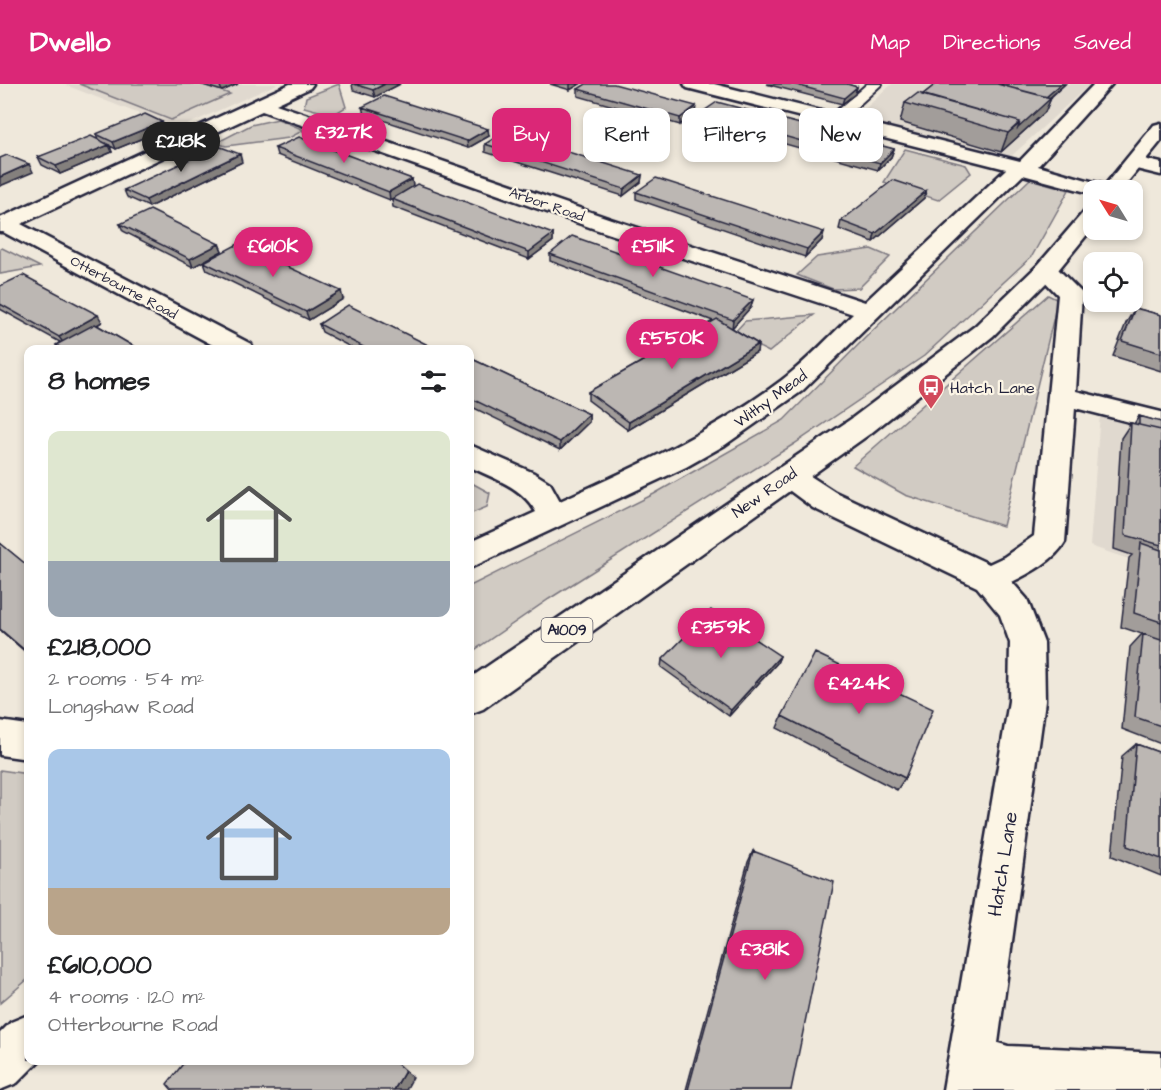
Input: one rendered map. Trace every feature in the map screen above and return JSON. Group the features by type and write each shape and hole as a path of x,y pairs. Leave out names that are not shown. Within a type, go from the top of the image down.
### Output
{"street":[{"path":"3,225 304,84"},
{"path":"693,84 799,112"},
{"path":"1022,168 1103,84"},
{"name":"Arbor Road","path":"260,104 614,228 870,312"},
{"path":"1120,180 1161,129"},
{"path":"883,133 1083,185"},
{"path":"1135,163 1161,169"},
{"name":"Withy Mead","path":"474,554 676,459 715,438 793,385 1022,168"},
{"name":"Otterbourne Road","path":"3,225 232,345"},
{"name":"A1009","path":"1046,270 1083,225"},
{"path":"989,578 1015,566 1049,542 1070,293 1046,270"},
{"name":"New Road","path":"474,695 861,426 975,338 1046,270"},
{"path":"1062,396 1161,421"},
{"path":"474,457 524,480 539,491 554,516"},
{"name":"Hatch Lane","path":"788,475 824,500 989,578 1015,609 1027,643 1028,701 969,1075"},
{"path":"0,738 24,741"},
{"path":"0,1066 24,1043"},
{"path":"969,1075 1008,1070 1161,1077"}],"lane":[{"path":"849,108 876,84"}],"shaded area":[{"path":"63,84 277,84 178,129"},
{"path":"79,84 200,84 230,94 171,120"},
{"path":"339,84 346,107 333,115 304,107 306,97"},
{"path":"892,84 1090,84 1006,161 883,127 883,108 866,108"},
{"path":"278,119 304,130 289,138 226,146 216,143 251,125"},
{"path":"905,149 966,165 971,173 938,200 884,182"},
{"path":"1030,179 1069,190 1032,256 924,356 794,444 549,599 474,650 474,584 654,494 784,420 865,338"},
{"path":"0,249 40,267 0,274"},
{"path":"871,249 890,257 859,288 833,289 797,275 817,257"},
{"path":"1048,295 1058,300 1003,526 905,495 853,466"},
{"path":"814,315 769,352 733,334 745,321"},
{"path":"1100,413 1161,430 1161,570 1090,546"},
{"path":"474,484 490,493 487,507 474,512"},
{"path":"0,770 24,773 24,982 0,1003"}],"building":[{"path":"354,84 385,84 373,90"},
{"path":"586,84 614,84 696,106 682,108 680,118 670,115 670,108 645,108 578,89"},
{"path":"793,84 847,84 857,87 844,98"},
{"path":"936,84 997,84 1051,98 1018,128 1020,122 922,95"},
{"path":"997,84 1061,84 1046,97"},
{"path":"918,93 1020,122 1008,133 905,103"},
{"path":"384,96 488,129 467,141 362,107"},
{"path":"717,102 740,108 708,108"},
{"path":"145,114 162,122 113,142 96,134"},
{"path":"787,121 799,124 799,140 787,137"},
{"path":"91,136 109,145 56,166 38,157"},
{"path":"299,137 412,179 389,192 275,148"},
{"path":"492,140 492,146 485,144"},
{"path":"218,146 240,154 146,200 124,190"},
{"path":"883,146 894,149 883,160"},
{"path":"571,153 583,157 583,162 600,162 642,175 624,189 541,162 571,162"},
{"path":"7,155 29,164 0,177 0,158"},
{"path":"656,178 824,232 807,249 636,192"},
{"path":"893,180 926,191 875,234 841,221"},
{"path":"417,184 553,234 529,252 392,199"},
{"path":"150,210 219,244 190,259 120,224"},
{"path":"572,236 753,300 733,320 550,254"},
{"path":"238,244 341,291 306,312 204,262"},
{"path":"23,275 98,315 59,337 0,304 0,286"},
{"path":"348,305 428,345 359,345 319,324"},
{"path":"1143,310 1161,315 1161,353 1122,341 1133,312 1143,312"},
{"path":"717,319 758,344 629,422 588,392"},
{"path":"95,324 131,345 56,345"},
{"path":"474,360 589,414 560,442 474,400"},
{"path":"1139,416 1161,422 1161,430 1139,425"},
{"path":"1131,423 1161,430 1161,545 1125,535"},
{"path":"0,543 24,563 24,650 0,629"},
{"path":"1141,543 1161,550 1161,622 1134,613"},
{"path":"711,610 780,656 731,710 662,660"},
{"path":"1143,634 1161,640 1161,726 1135,717"},
{"path":"815,653 933,709 905,778 782,716"},
{"path":"1136,744 1161,753 1161,859 1127,846"},
{"path":"753,851 834,882 791,1090 688,1090"},
{"path":"182,1065 398,1065 405,1071 394,1090 172,1090 167,1084"}],"place":[{"name":"Hatch Lane","path":"931,410"}]}
